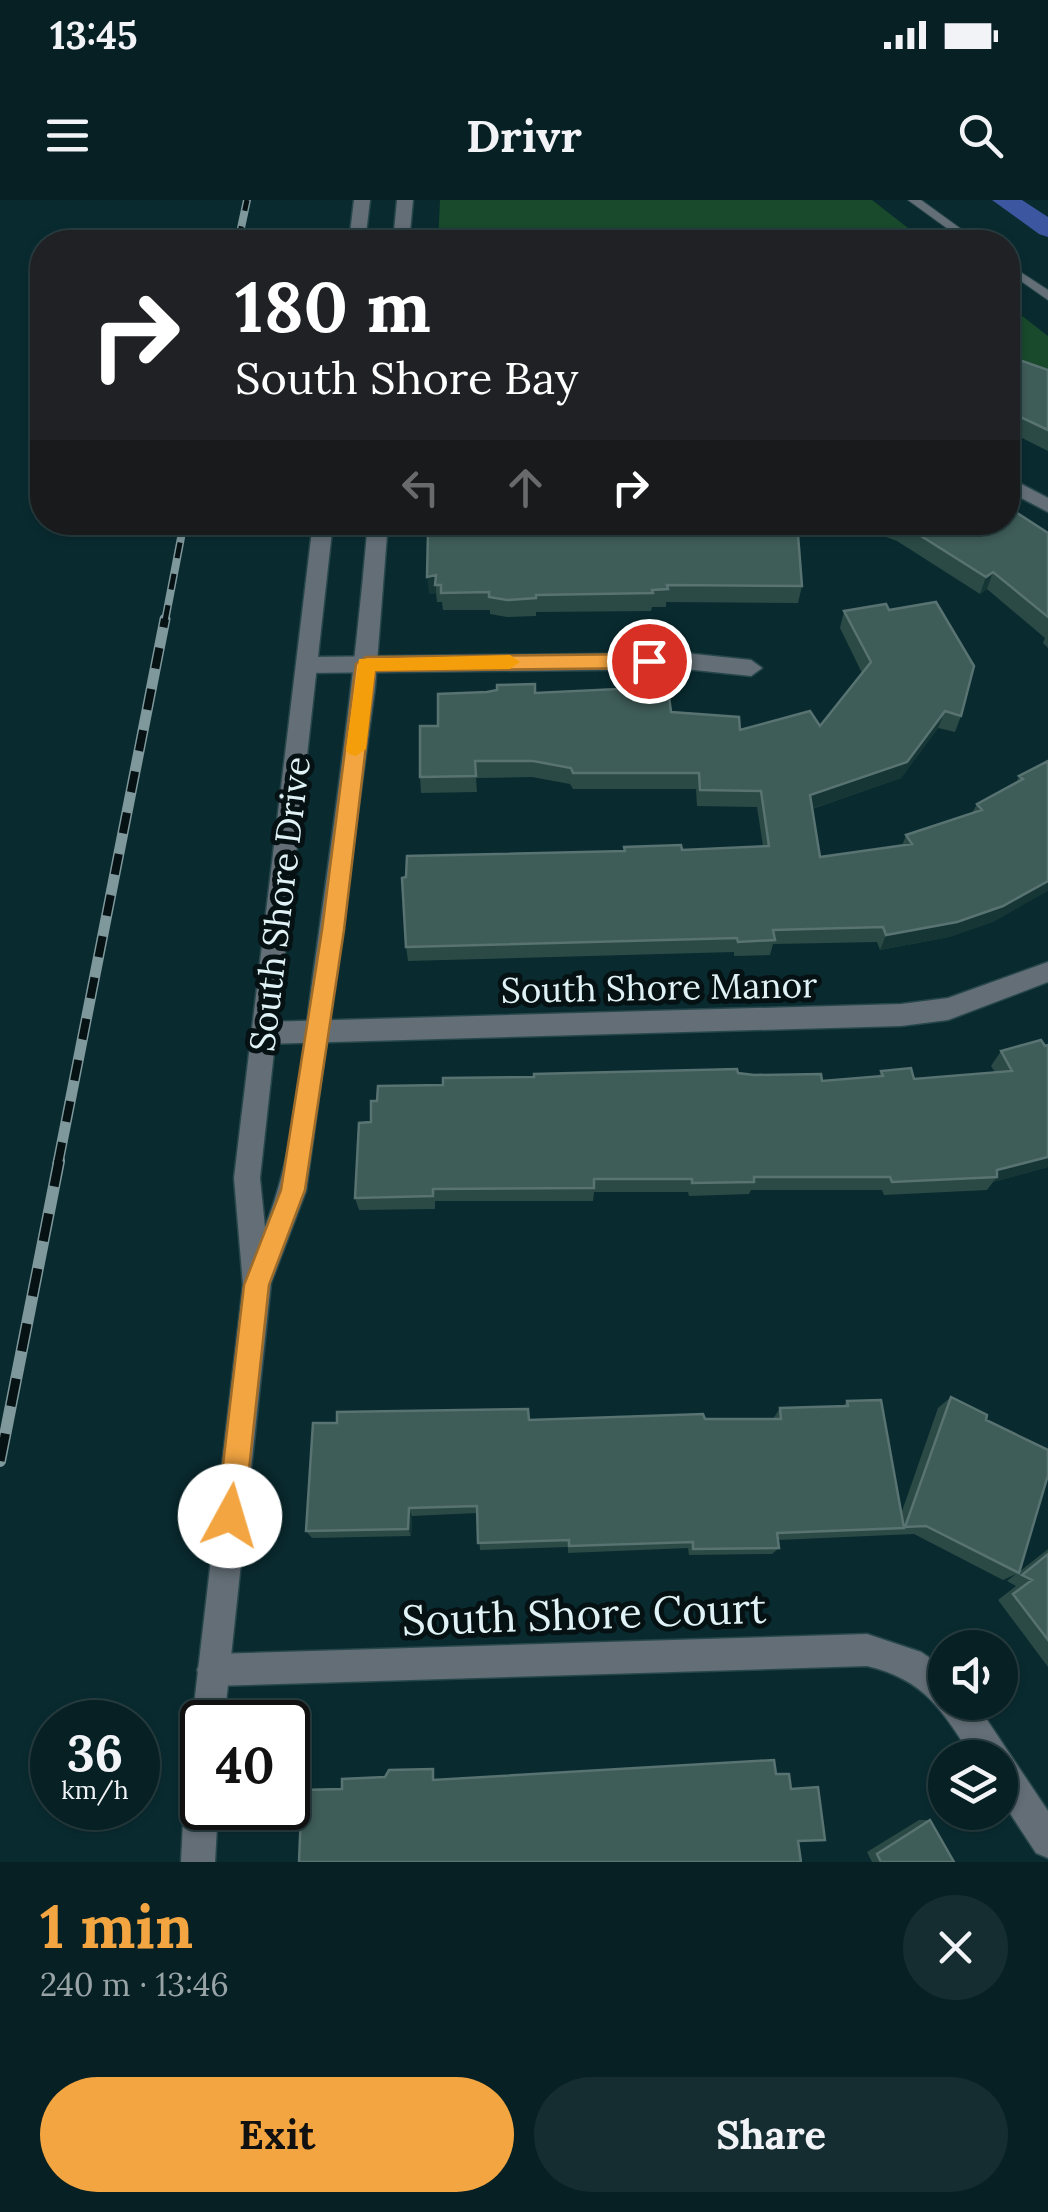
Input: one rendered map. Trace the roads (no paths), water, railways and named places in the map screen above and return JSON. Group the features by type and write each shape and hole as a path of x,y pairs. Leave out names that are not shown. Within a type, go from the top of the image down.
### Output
{"street":[{"path":"358,230 362,200"},
{"path":"403,230 405,200"},
{"path":"1020,490 1048,506"},
{"name":"South Shore Drive","path":"210,1700 256,1285 247,1178 322,535"},
{"name":"South Shore Drive","path":"256,1285 293,1190 366,664 377,535"},
{"path":"308,664 684,660 752,668"},
{"name":"South Shore Manor","path":"264,1033 901,1015 948,1009 1048,972"},
{"name":"South Shore Court","path":"213,1670 867,1650 902,1658 928,1673"},
{"path":"1018,1795 1048,1841"},
{"path":"198,1862 200,1830"}],"lane":[{"path":"914,200 956,230"},
{"path":"1020,276 1048,296"}],"waterway":[{"path":"1005,200 1048,229"}],"railway":[{"path":"241,230 247,200"},
{"path":"165,621 182,535"},
{"path":"58,1163 165,619"},
{"path":"0,1461 59,1161"}]}
